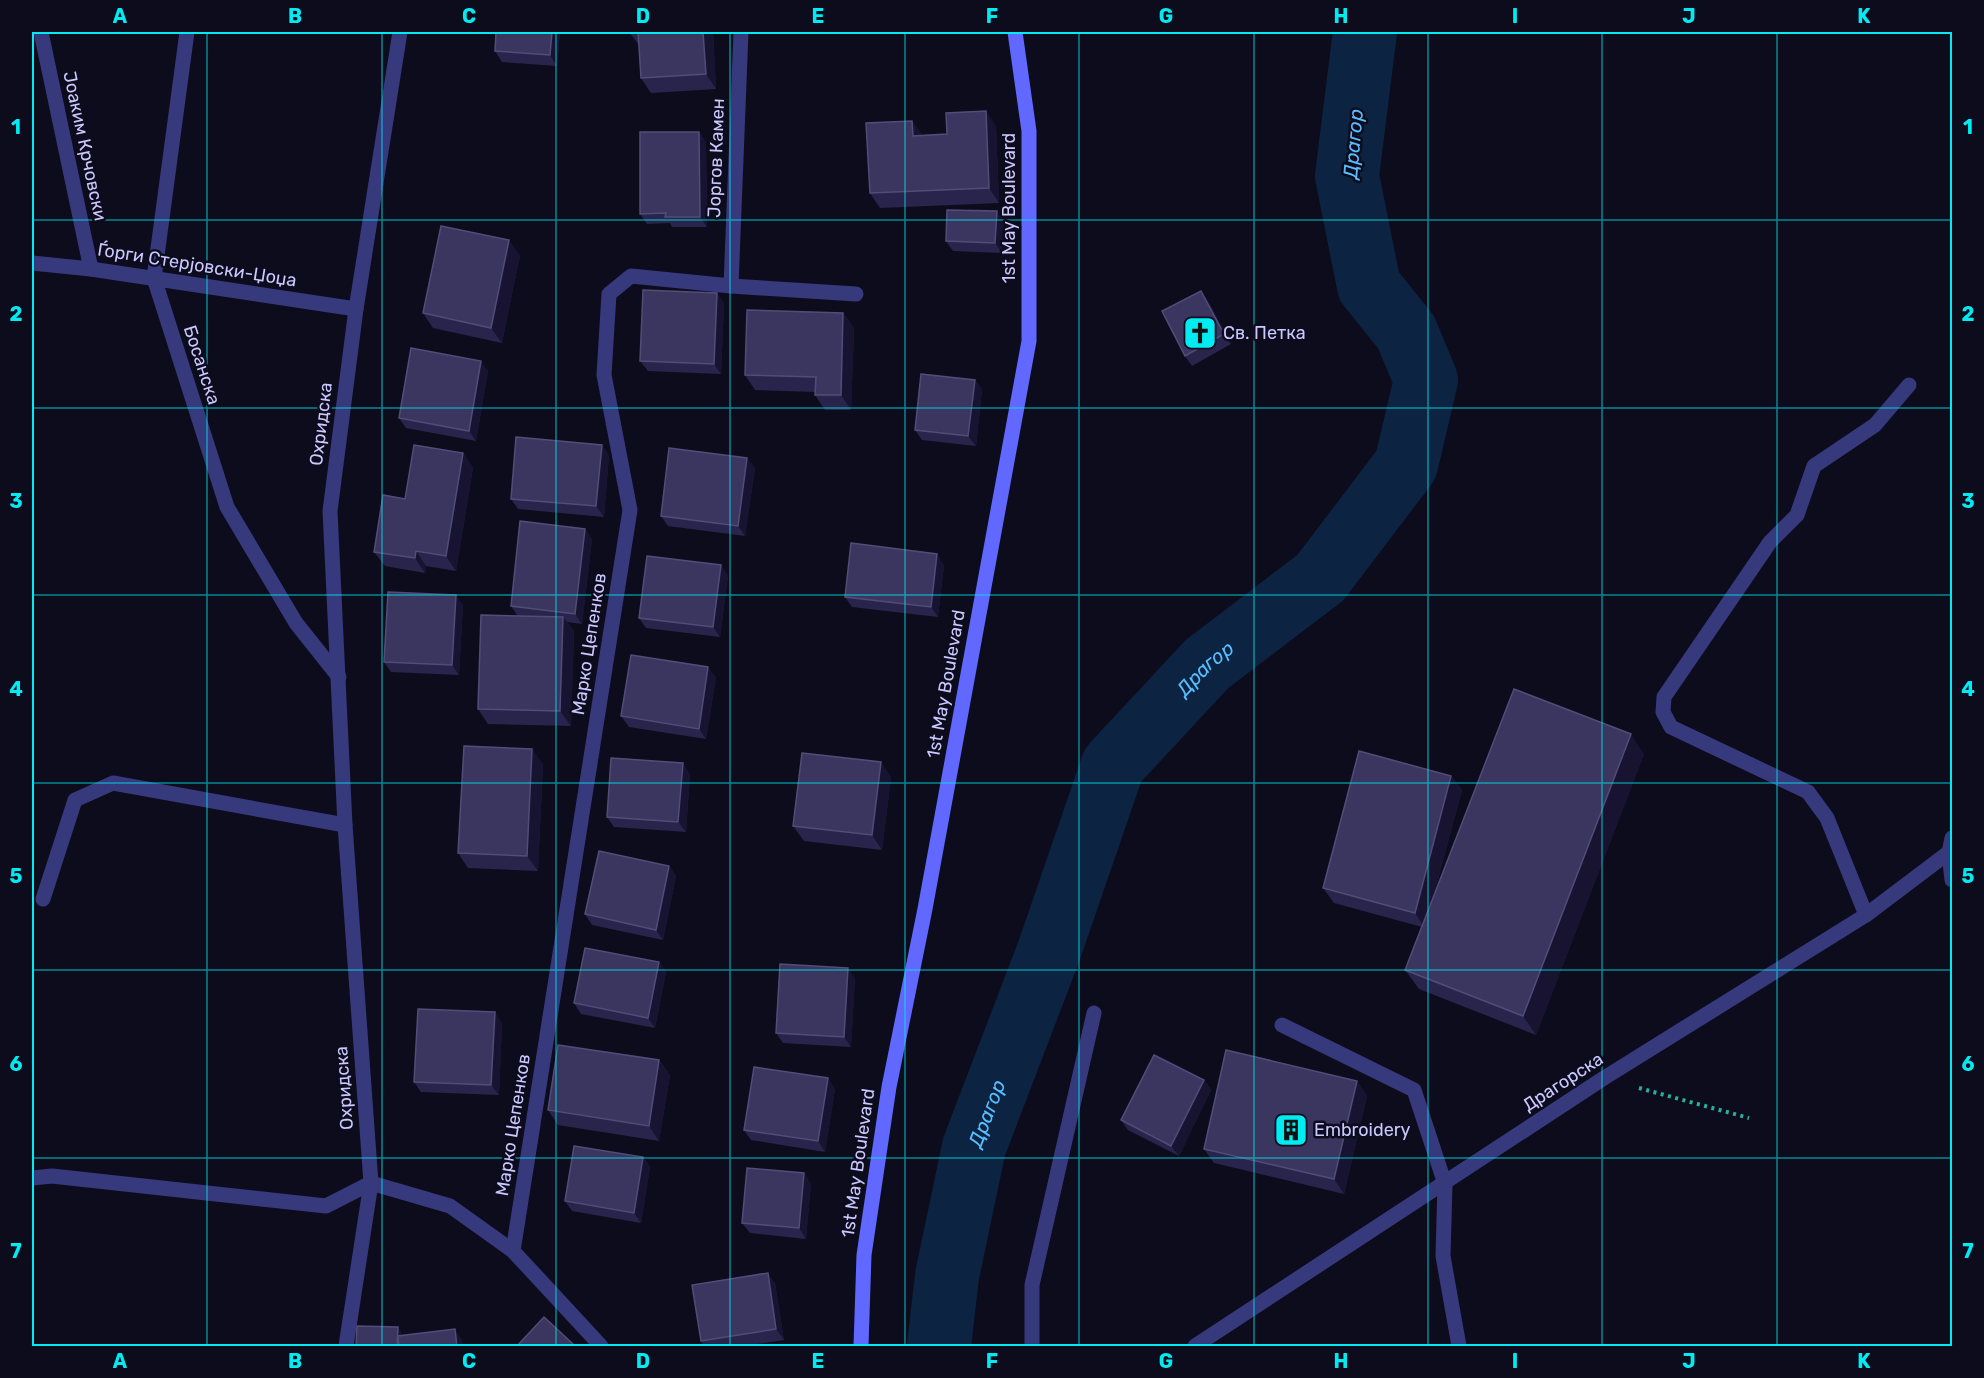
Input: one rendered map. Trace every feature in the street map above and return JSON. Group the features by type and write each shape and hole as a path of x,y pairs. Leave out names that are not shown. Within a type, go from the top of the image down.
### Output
{"main road":[{"name":"1st May Boulevard","path":"861,1345 864,1255 889,1087 925,909 1029,341 1029,131 1015,32"}],"street":[{"name":"Јоаким Крчовски","path":"41,32 90,268"},
{"name":"Босанска","path":"186,32 154,278 227,507 296,623 339,677"},
{"name":"Охридска","path":"346,1347 371,1183 345,825 330,511 356,309 400,32"},
{"name":"Јоргов Камен","path":"731,286 741,32"},
{"name":"Ѓорги Стерјовски-Џоџа","path":"32,263 90,268 356,309"},
{"name":"Марко Цепенков","path":"513,1251 630,510 604,375 609,294 632,276 731,286 856,294"},
{"path":"1866,915 1827,818 1808,792 1671,727 1663,712 1664,698 1770,542 1797,515 1814,466 1875,424 1909,385"},
{"path":"43,899 75,800 113,783 345,825"},
{"path":"1951,847 1953,880"},
{"name":"Драгорска","path":"1195,1347 1604,1078 1866,915 1951,847"},
{"path":"1032,1347 1032,1285 1094,1013"},
{"path":"1282,1024 1414,1090 1445,1184 1443,1256 1459,1347"},
{"path":"32,1178 52,1176 326,1206 371,1183 450,1206 513,1251 602,1347"}],"path":[{"path":"1604,1078 1749,1118"}],"building":[{"path":"496,32 552,32 550,55 495,51"},
{"path":"638,32 703,32 706,74 641,78"},
{"path":"986,111 989,188 870,193 866,123 912,121 913,136 947,134 946,113"},
{"path":"640,132 699,132 700,217 665,217 666,213 640,214"},
{"path":"947,210 997,211 995,243 946,241"},
{"path":"441,226 509,240 491,328 423,313"},
{"path":"643,290 717,293 714,364 640,361"},
{"name":"Св. Петка","path":"1201,291 1224,334 1185,356 1162,311"},
{"path":"747,310 843,313 841,395 815,395 816,377 745,375"},
{"path":"411,348 481,361 469,431 399,418"},
{"path":"921,374 975,380 968,436 915,430"},
{"path":"516,437 602,445 596,506 511,499"},
{"path":"414,445 463,453 446,556 416,551 415,558 374,552 383,495 405,499"},
{"path":"669,448 747,458 738,526 661,516"},
{"path":"520,521 585,529 575,614 511,606"},
{"path":"851,543 937,554 931,607 845,597"},
{"path":"647,556 721,565 713,627 639,618"},
{"path":"388,592 456,595 452,665 384,662"},
{"path":"481,615 563,617 560,711 478,709"},
{"path":"631,655 708,667 699,729 621,716"},
{"path":"1514,689 1631,734 1523,1016 1405,970"},
{"path":"464,746 532,749 527,856 458,853"},
{"path":"1359,751 1451,776 1415,913 1323,888"},
{"path":"802,753 881,762 872,835 793,826"},
{"path":"611,758 683,763 678,822 607,817"},
{"path":"599,851 669,866 656,930 585,914"},
{"path":"585,948 659,962 648,1018 574,1003"},
{"path":"780,964 848,968 844,1037 776,1033"},
{"path":"418,1009 495,1012 491,1085 414,1082"},
{"path":"558,1045 659,1060 649,1126 548,1110"},
{"name":"Embroidery","path":"1226,1050 1357,1081 1334,1179 1204,1149"},
{"path":"1154,1055 1204,1080 1171,1146 1121,1120"},
{"path":"754,1067 828,1078 818,1141 744,1130"},
{"path":"574,1146 643,1157 634,1213 565,1201"},
{"path":"747,1168 804,1173 799,1228 742,1223"},
{"path":"768,1273 776,1329 701,1341 692,1285"},
{"path":"544,1317 573,1344 570,1347 516,1347"},
{"path":"357,1326 398,1327 397,1347 356,1346"},
{"path":"455,1329 457,1347 399,1347 398,1336"}],"waterway":[{"name":"Драгор","path":"939,1346 947,1276 974,1147 1049,951 1113,765 1207,664 1320,578 1406,465 1426,380 1406,332 1369,286 1347,176 1365,32"}],"place":[{"name":"Св. Петка","path":"1200,333"},
{"name":"Embroidery","path":"1291,1130"}]}
